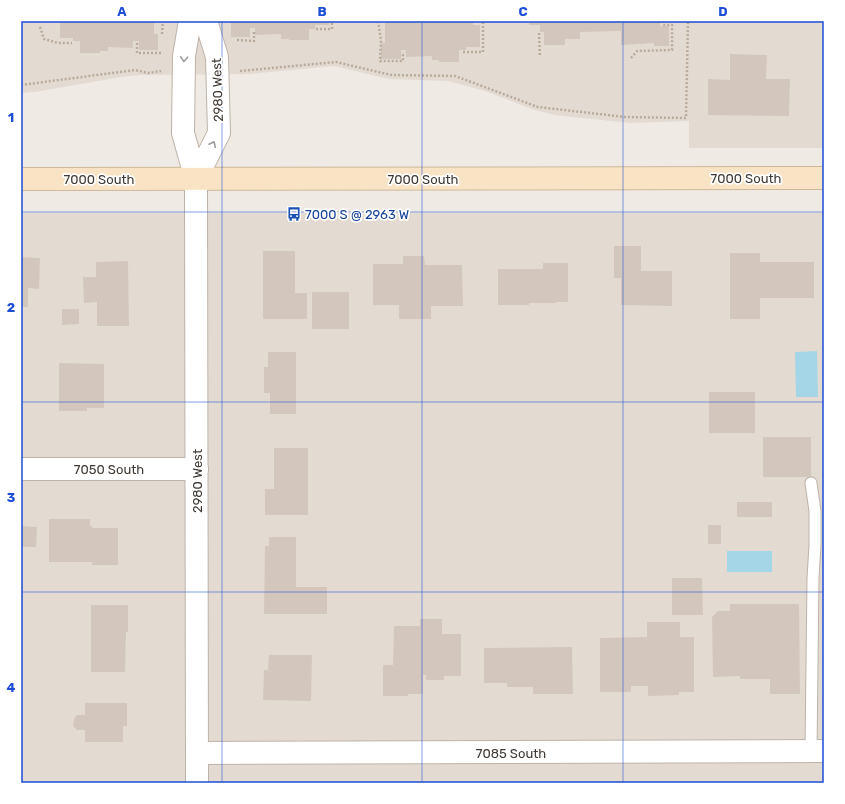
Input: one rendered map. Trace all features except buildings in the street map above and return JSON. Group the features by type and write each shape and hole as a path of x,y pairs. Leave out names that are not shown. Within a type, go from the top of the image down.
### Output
{"main road":[{"name":"7000 South","path":"21,179 824,178"}],"street":[{"name":"2980 West","path":"190,21 184,56 183,133 196,179 197,783"},
{"name":"2980 West","path":"196,179 219,133 217,57 206,21"},
{"name":"7050 South","path":"21,470 197,469"},
{"name":"7085 South","path":"197,754 817,752"}],"lane":[{"path":"811,483 815,511 813,578 817,752"}],"path":[{"path":"162,41 163,21"},
{"path":"316,29 332,29 332,21"},
{"path":"378,21 381,40 380,61 403,61 403,52"},
{"path":"463,52 483,52 483,21"},
{"path":"218,67 230,68 242,72 336,62 391,75 455,76 538,107 625,117 686,118 688,21"},
{"path":"631,58 637,51 672,50 672,25 663,25"},
{"path":"40,28 44,39 58,42 72,42"},
{"path":"235,40 254,41 254,30"},
{"path":"539,33 540,57"},
{"path":"137,42 137,53 162,54 162,47"},
{"path":"21,85 135,70 153,73 162,70"}],"shaded area":[{"path":"21,21 824,21 824,148 689,148 689,121 630,123 554,115 532,109 485,91 448,81 389,79 334,66 250,74 140,75 21,93"},
{"path":"21,213 824,213 824,783 21,783"}],"water":[{"path":"817,351 818,397 796,397 795,352"},
{"path":"727,551 772,551 772,572 727,572"}],"place":[{"name":"7000 S @ 2963 W","path":"294,214"}]}
